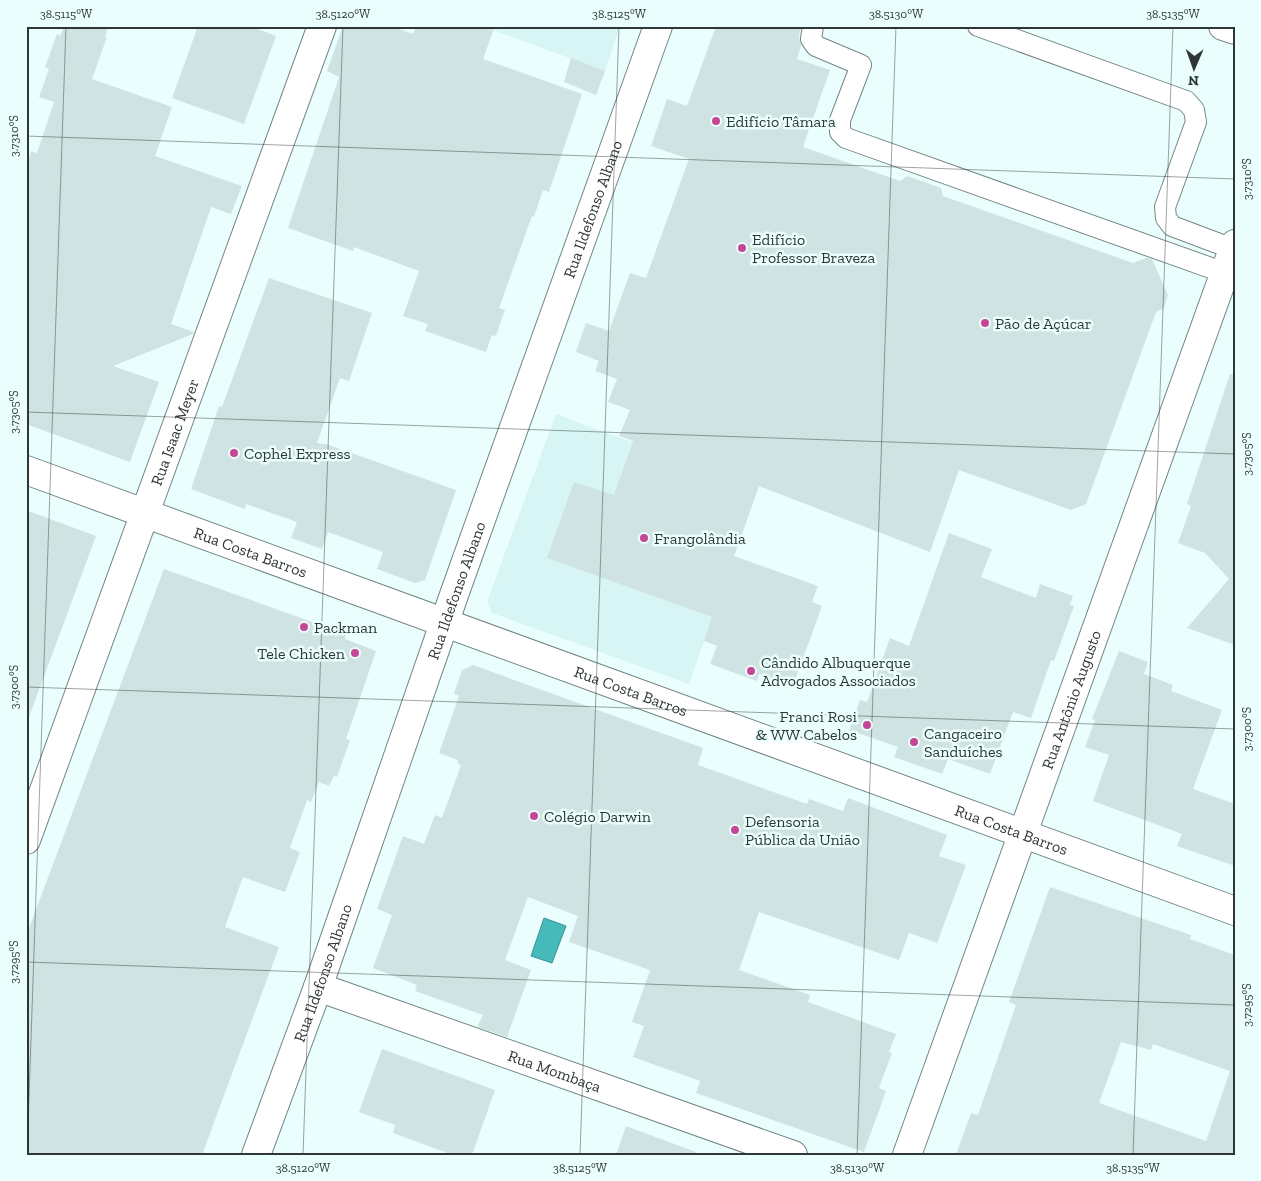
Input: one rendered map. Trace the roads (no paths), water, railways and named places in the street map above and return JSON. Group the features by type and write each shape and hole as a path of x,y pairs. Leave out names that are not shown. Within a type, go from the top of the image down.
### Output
{"street":[{"name":"Rua Isaac Meyer","path":"26,840 322,26"},
{"name":"Rua Ildefonso Albano","path":"256,1155 318,988 445,624 658,26"},
{"path":"1223,26 1235,30"},
{"name":"Rua Antônio Augusto","path":"907,1155 1231,255"},
{"name":"Rua Costa Barros","path":"26,470 1235,911"},
{"name":"Rua Mombaça","path":"318,988 793,1155"}],"lane":[{"path":"813,26 811,39 816,46 861,65 840,120 840,132 846,138 1231,255"},
{"path":"978,26 1186,101 1194,110 1196,122 1165,207 1166,218 1172,226 1231,255"}],"water":[{"path":"544,918 566,926 552,963 531,956"}],"place":[{"name":"Edifício Tâmara","path":"716,121"},
{"name":"Edifício Professor Braveza","path":"742,248"},
{"name":"Pão de Açúcar","path":"985,323"},
{"name":"Cophel Express","path":"234,453"},
{"name":"Frangolândia","path":"644,538"},
{"name":"Packman","path":"304,627"},
{"name":"Tele Chicken","path":"355,653"},
{"name":"Cândido Albuquerque Advogados Associados","path":"751,671"},
{"name":"Franci Rosi & WW Cabelos","path":"867,725"},
{"name":"Cangaceiro Sanduíches","path":"914,742"},
{"name":"Colégio Darwin","path":"534,816"},
{"name":"Defensoria Pública da União","path":"735,830"}]}
